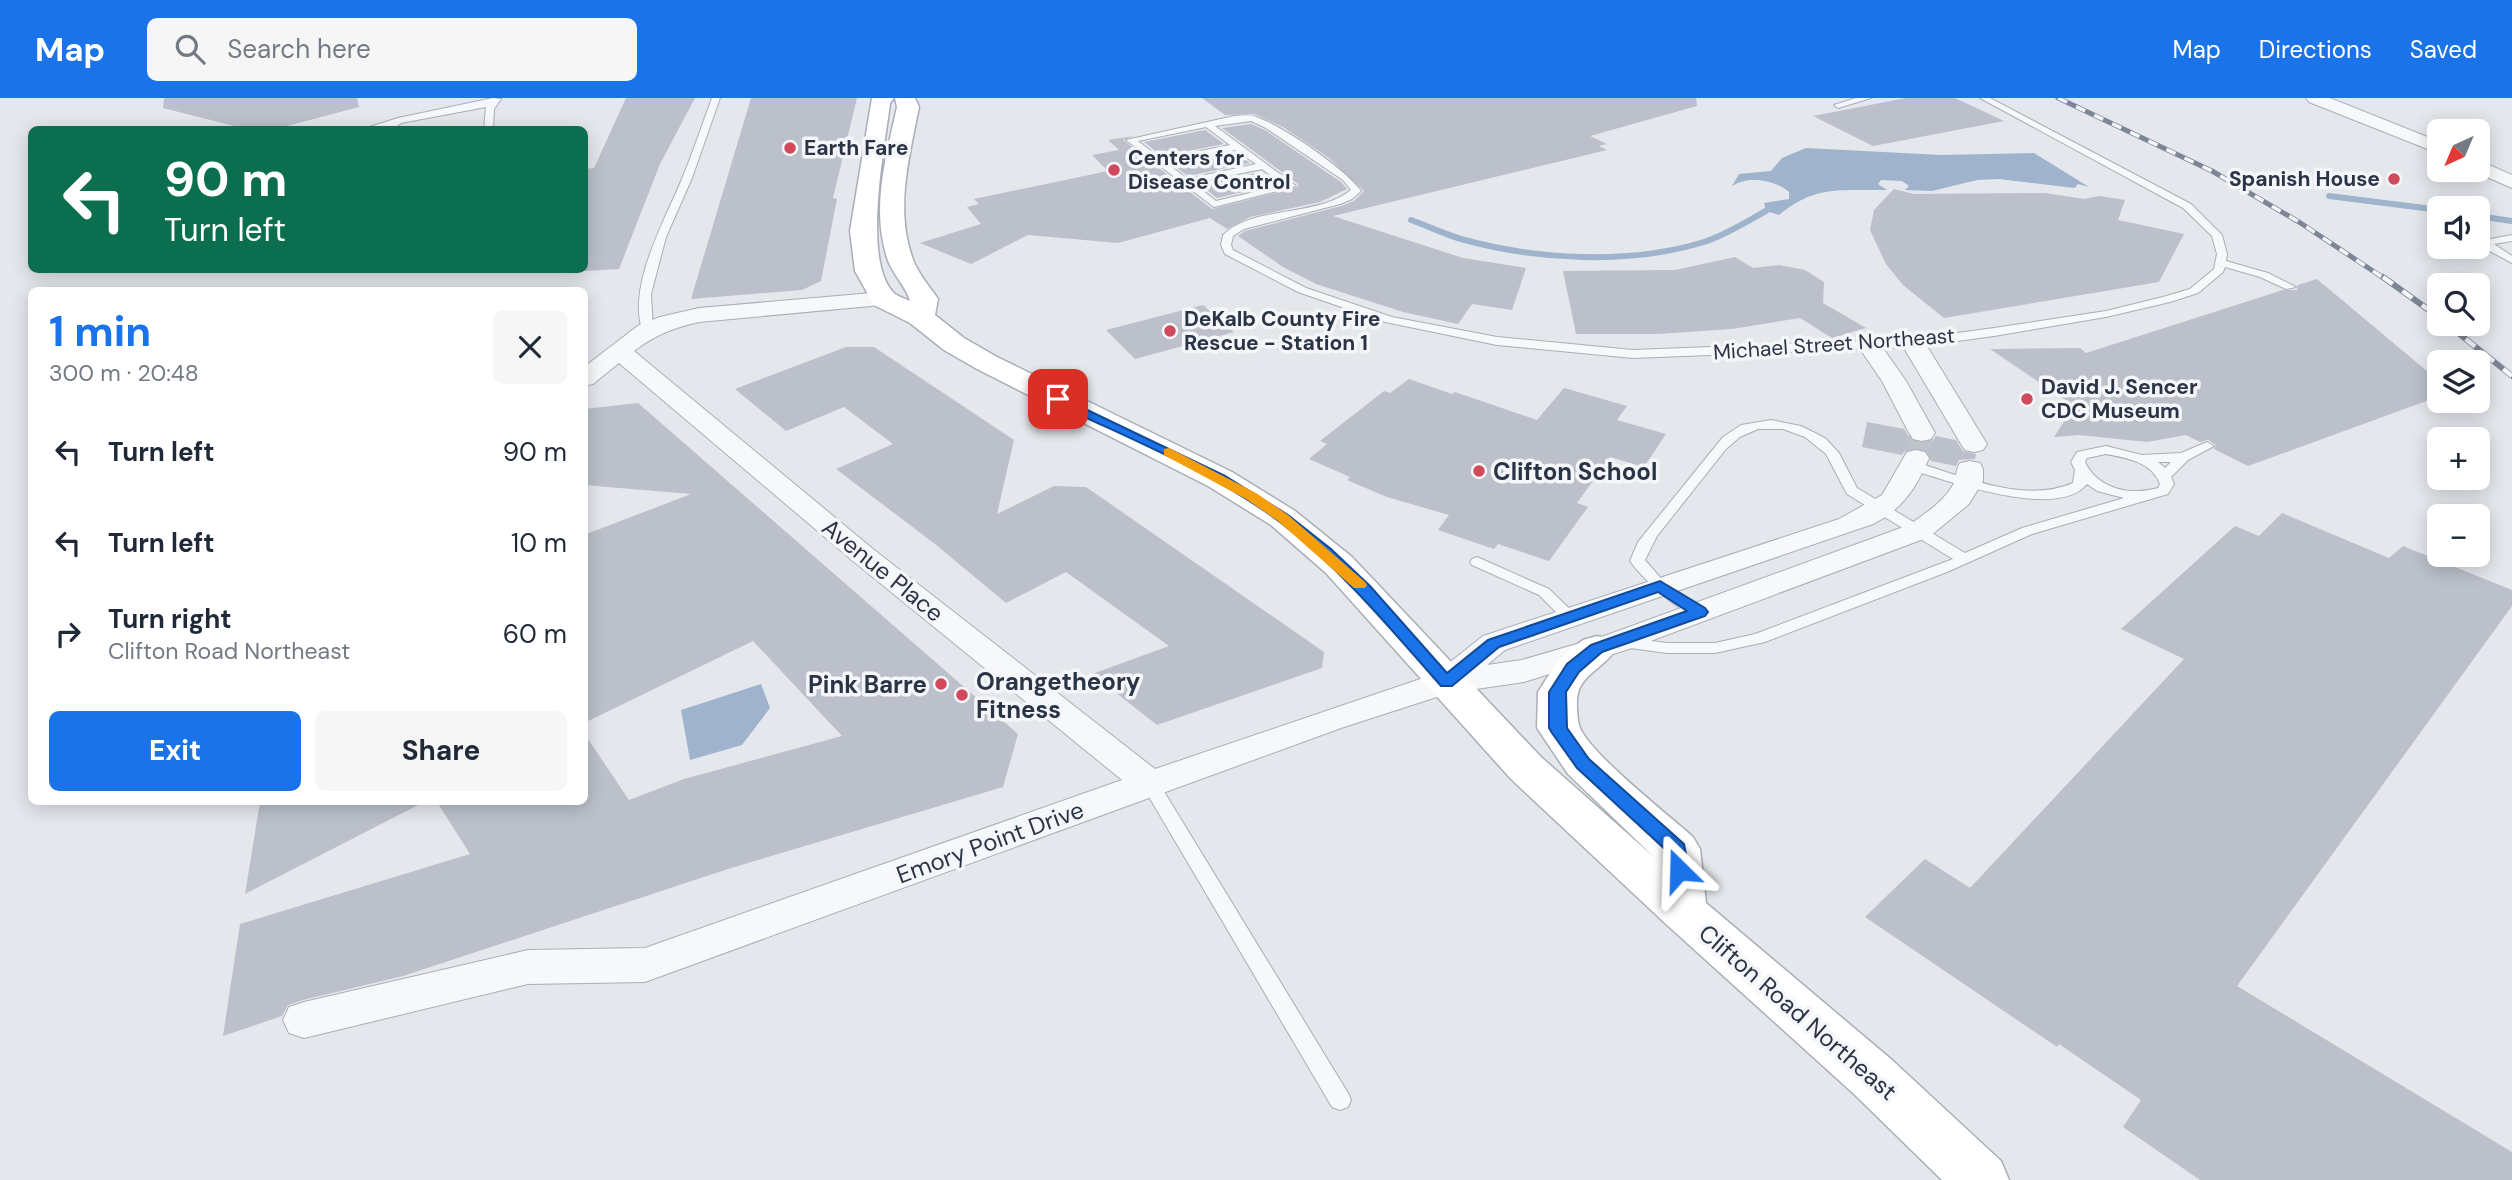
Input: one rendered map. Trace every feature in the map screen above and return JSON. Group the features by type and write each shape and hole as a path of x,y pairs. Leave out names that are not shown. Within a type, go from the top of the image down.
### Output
{"main road":[{"path":"884,98 880,101 862,242 868,271 884,299"},
{"path":"905,98 908,107 896,170 891,225 902,265 924,299 920,317"},
{"name":"Clifton Road Northeast","path":"884,299 920,317 954,344 987,363 1220,479 1283,518 1364,590 1526,768 1863,1069 1981,1180"},
{"path":"1607,645 1573,668 1558,692 1558,728 1583,763 1677,849 1684,911"}],"street":[{"path":"2315,98 2427,144"},
{"path":"2490,172 2512,182"},
{"path":"588,376 647,330 699,315 884,299"},
{"path":"1446,682 1517,672 1607,645 1919,531 1955,504 1971,464 1913,343"},
{"path":"1446,682 1494,643 1849,525 1881,510 1904,488 1917,452 1894,381 1870,345"},
{"name":"Avenue Place","path":"618,350 863,555 1151,785"},
{"name":"Emory Point Drive","path":"304,1020 528,967 645,965 1329,720 1446,682"}],"lane":[{"path":"647,330 645,294 661,237 687,178 716,98"},
{"path":"1838,105 1867,98"},
{"path":"1984,98 2187,206 2217,235 2222,254 2221,263 2264,275 2290,288"},
{"path":"380,126 495,101"},
{"path":"488,126 487,112 495,101"},
{"name":"Michael Street Northeast","path":"1207,124 1241,117 1261,121 1346,178 1356,191 1334,203 1240,227 1228,235 1226,245 1229,252 1284,282 1366,313 1418,327 1497,341 1633,354 1913,343 2056,323 2166,300 2204,284 2213,277 2221,263"},
{"path":"391,126 398,121"},
{"path":"1207,124 1236,147 1290,186 1214,204 1131,140 1207,124"},
{"path":"1160,162 1236,147"},
{"path":"1186,182 1262,166"},
{"path":"2512,238 2489,242 2489,248 2512,260"},
{"path":"1700,612 1660,586 1637,561 1642,544 1665,520 1731,437 1750,428 1788,426 1817,439 1831,451 1842,477 1852,491 1962,558"},
{"path":"1917,452 1971,464 2004,490 2045,496 2071,491 2080,485 2081,471 2078,462 2082,455 2091,452 2106,450 2141,459 2183,457 2207,446"},
{"path":"2165,476 2183,457"},
{"path":"1607,645 1715,648 1759,638 1942,569 2027,531 2163,491 2167,484 2165,476 2141,459"},
{"path":"2081,471 2089,480 2104,488 2138,496 2151,495"},
{"path":"1477,562 1544,592 1569,616"},
{"path":"1151,785 1340,1100"}],"water":[{"path":"1806,148 1941,155 2034,153 2089,187 2078,184 2075,188 1999,179 1977,180 1932,191 1905,190 1909,186 1902,181 1881,180 1878,184 1887,190 1830,191 1805,198 1779,215 1766,211 1764,203 1789,199 1789,192 1783,188 1762,180 1746,181 1732,186 1739,174 1771,171 1782,158"},
{"path":"761,684 770,708 742,745 690,760 681,710"}],"building":[{"path":"164,98 357,98 359,107 287,126 234,126 163,108"},
{"path":"626,98 695,98 660,164 619,269 588,271 588,169 594,168"},
{"path":"751,98 857,98 833,198 837,199 821,281 802,290 691,299"},
{"path":"1202,98 1696,98 1697,106 1590,136 1607,144 1599,146 1607,150 1333,216 1463,258 1526,268 1512,310 1472,304 1458,324 1403,312 1316,284 1283,267 1238,236 1245,231 1341,206 1354,201 1364,191 1329,158 1283,127 1254,114 1225,115"},
{"path":"1906,98 1955,98 2004,121 1873,146 1813,116"},
{"path":"1251,124 1265,130 1341,182 1347,189 1320,202 1250,217 1227,229 1210,218 1118,243 1028,235 971,264 920,243 981,224 967,207 979,204 974,199 1108,171 1092,155 1119,150 1108,140 1134,136 1123,140 1212,209 1298,187 1298,184 1222,128"},
{"path":"1205,130 1224,144 1162,156 1144,142"},
{"path":"1235,153 1250,163 1188,176 1173,165"},
{"path":"1261,172 1277,184 1217,198 1199,184"},
{"path":"1894,189 1914,194 2045,193 2084,199 2099,196 2125,200 2118,220 2184,234 2159,282 1944,318 1903,285 1886,264 1870,230 1874,210"},
{"path":"1735,257 1753,268 1779,265 1805,270 1824,282 1823,303 1866,328 1832,338 1800,318 1732,329 1658,334 1576,334 1563,271 1675,270"},
{"path":"2317,279 2427,371 2427,401 2248,466 2214,449 2216,445 2208,440 2200,442 2186,435 2147,442 2079,435 2054,437 2074,406 1990,349 2080,348 2086,353 2283,290 2297,290 2298,285"},
{"name":"DeKalb County Fire Rescue - Station 1","path":"1203,305 1234,332 1135,359 1106,330"},
{"path":"846,347 874,347 1014,440 997,514 1054,486 1086,487 1324,652 1322,668 1157,725 1092,674 1169,646 1066,572 1006,603 935,544 836,469 893,444 844,407 786,431 735,389"},
{"name":"Clifton School","path":"1409,379 1537,420 1564,388 1627,406 1617,420 1666,434 1644,467 1610,457 1577,503 1588,507 1549,561 1498,544 1494,549 1438,530 1449,515 1387,497 1347,480 1350,477 1309,459 1327,444 1320,441 1384,391 1390,393"},
{"path":"638,403 1018,734 1003,787 728,869 403,976 303,1000 288,1005 282,1016 223,1036 240,924 470,854 439,805 588,805 588,739 629,800 684,779 842,736 753,641 588,721 588,533 691,494 588,485 588,409"},
{"path":"1867,422 1904,429 1911,440 1921,444 1932,442 1936,436 1956,440 1963,451 1976,454 1975,459 1959,460 1956,466 1931,461 1927,451 1917,447 1906,449 1902,455 1862,447"},
{"path":"2282,513 2389,558 2403,546 2427,556 2427,567 2455,567 2512,590 2512,606 2237,986 2512,1152 2512,1180 2200,1180 2123,1127 2141,1100 2059,1044 2057,1047 1865,917 1925,859 1970,888 2184,659 2121,629 2235,526 2259,536"},
{"path":"260,805 418,805 245,894"}],"waterway":[{"path":"2329,196 2427,208"},
{"path":"1411,220 1461,239 1520,252 1614,257 1645,254 1704,242 1766,211"},
{"path":"2490,218 2512,221"}],"tunnel":[{"path":"1916,458 1922,433"}],"railway":[{"path":"2058,98 2212,171 2299,222 2385,279"},
{"path":"2383,277 2427,309"},
{"path":"2462,336 2512,376"}],"slow traffic":[{"path":"1169,452 1251,496 1283,518 1360,585"}],"place":[{"name":"Earth Fare","path":"790,148"},
{"name":"Centers for Disease Control","path":"1114,170"},
{"name":"Spanish House","path":"2394,179"},
{"name":"DeKalb County Fire Rescue - Station 1","path":"1170,331"},
{"name":"David J. Sencer CDC Museum","path":"2027,399"},
{"name":"Clifton School","path":"1479,471"},
{"name":"Pink Barre","path":"941,684"},
{"name":"Orangetheory Fitness","path":"962,695"}],"route":[{"path":"1058,399 1220,479 1283,518 1326,553 1364,590 1446,682 1494,643 1660,586 1700,612 1597,649 1573,668 1558,692 1558,728 1583,763 1677,849 1679,870"}]}
